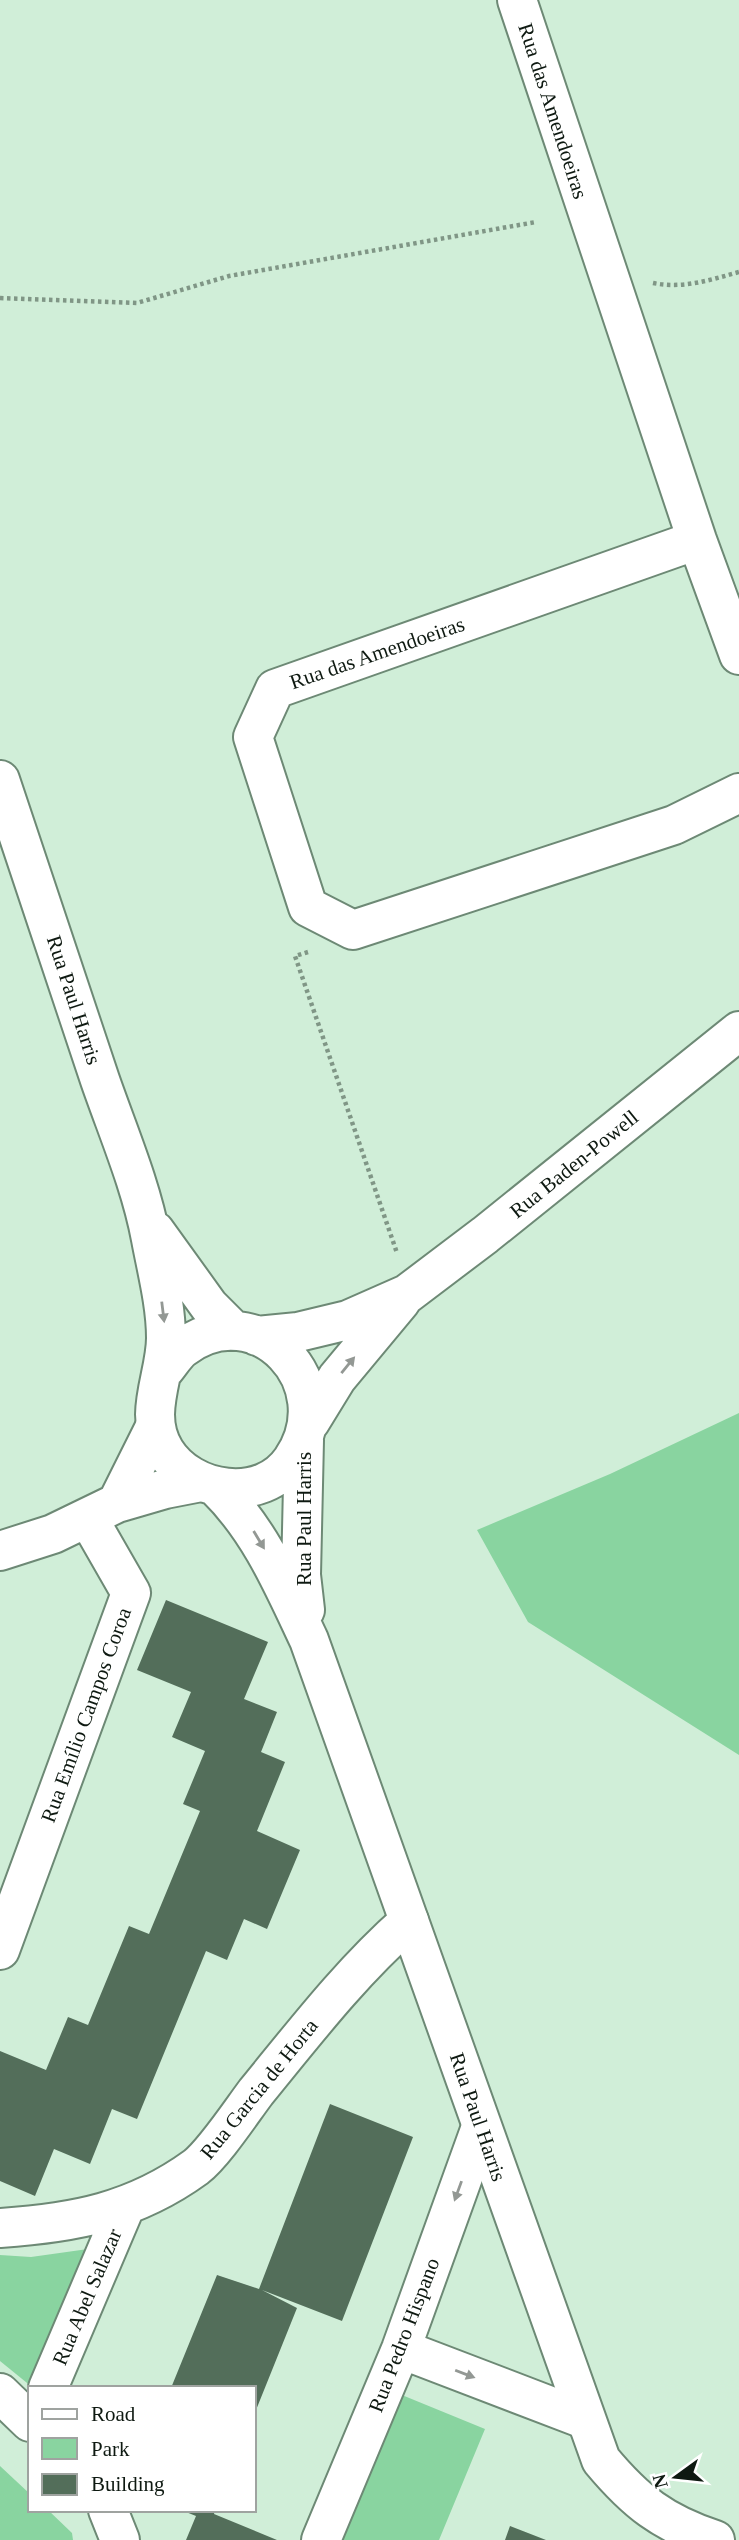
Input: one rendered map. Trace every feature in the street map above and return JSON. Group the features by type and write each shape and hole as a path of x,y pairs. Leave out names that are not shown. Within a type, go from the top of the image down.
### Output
{"street":[{"name":"Rua das Amendoeiras","path":"517,0 697,540 739,655"},
{"name":"Rua das Amendoeiras","path":"697,540 275,689 253,737 308,907 353,930 674,825 739,793"},
{"name":"Rua Paul Harris","path":"0,779 147,1221"},
{"name":"Rua Baden-Powell","path":"403,1277 485,1236 739,1031"},
{"path":"147,1221 209,1306 246,1334 281,1349 298,1369 308,1395 307,1431"},
{"path":"147,1221 166,1335 165,1369"},
{"path":"208,1485 180,1469 164,1450 155,1427 154,1397 165,1369 183,1348 207,1335 298,1332 348,1320 403,1277"},
{"path":"0,1551 52,1534 102,1511 166,1489 208,1485 243,1488 269,1480 290,1463 337,1378 403,1277"},
{"path":"102,1511 155,1427"},
{"name":"Rua Paul Harris","path":"307,1431 300,1575 309,1640"},
{"name":"Rua Paul Harris","path":"208,1485 238,1508 254,1531 309,1640 584,2419 601,2460 626,2490 649,2510 684,2530 715,2540"},
{"name":"Rua Emílio Campos Coroa","path":"4,1928 131,1593 102,1511"},
{"name":"Rua Garcia de Horta","path":"0,2228 63,2224 125,2207 198,2166 332,1997 371,1955 409,1921"},
{"name":"Rua Pedro Hispano","path":"321,2540 401,2349 481,2127"},
{"name":"Rua Abel Salazar","path":"49,2386 125,2207"},
{"path":"401,2349 584,2419"},
{"path":"0,2393 28,2420"},
{"path":"109,2512 120,2540"}],"path":[{"path":"0,298 137,303 229,276 536,222"},
{"path":"644,282 670,286 739,272"},
{"path":"321,948 296,957 403,1277"}],"green space":[{"path":"739,1413 739,1755 528,1622 477,1530 610,1474"},
{"path":"88,2249 32,2386 0,2361 0,2255 31,2257"},
{"path":"397,2393 485,2429 439,2540 337,2540"},
{"path":"0,2466 28,2492 28,2512 50,2512 72,2533 73,2540 0,2540"}],"building":[{"path":"166,1600 268,1642 244,1699 277,1712 261,1752 285,1762 257,1831 300,1850 267,1929 244,1919 227,1960 206,1951 137,2119 112,2109 90,2164 54,2149 35,2196 0,2181 0,2051 46,2070 68,2017 88,2025 129,1926 149,1934 200,1811 183,1804 205,1751 172,1737 191,1692 137,1670"},
{"path":"330,2104 413,2137 342,2321 262,2290 297,2308 256,2410 256,2386 172,2386 217,2275 259,2289"},
{"path":"186,2512 214,2512 277,2540 186,2540 196,2516"},
{"path":"510,2526 546,2540 505,2540"}]}
